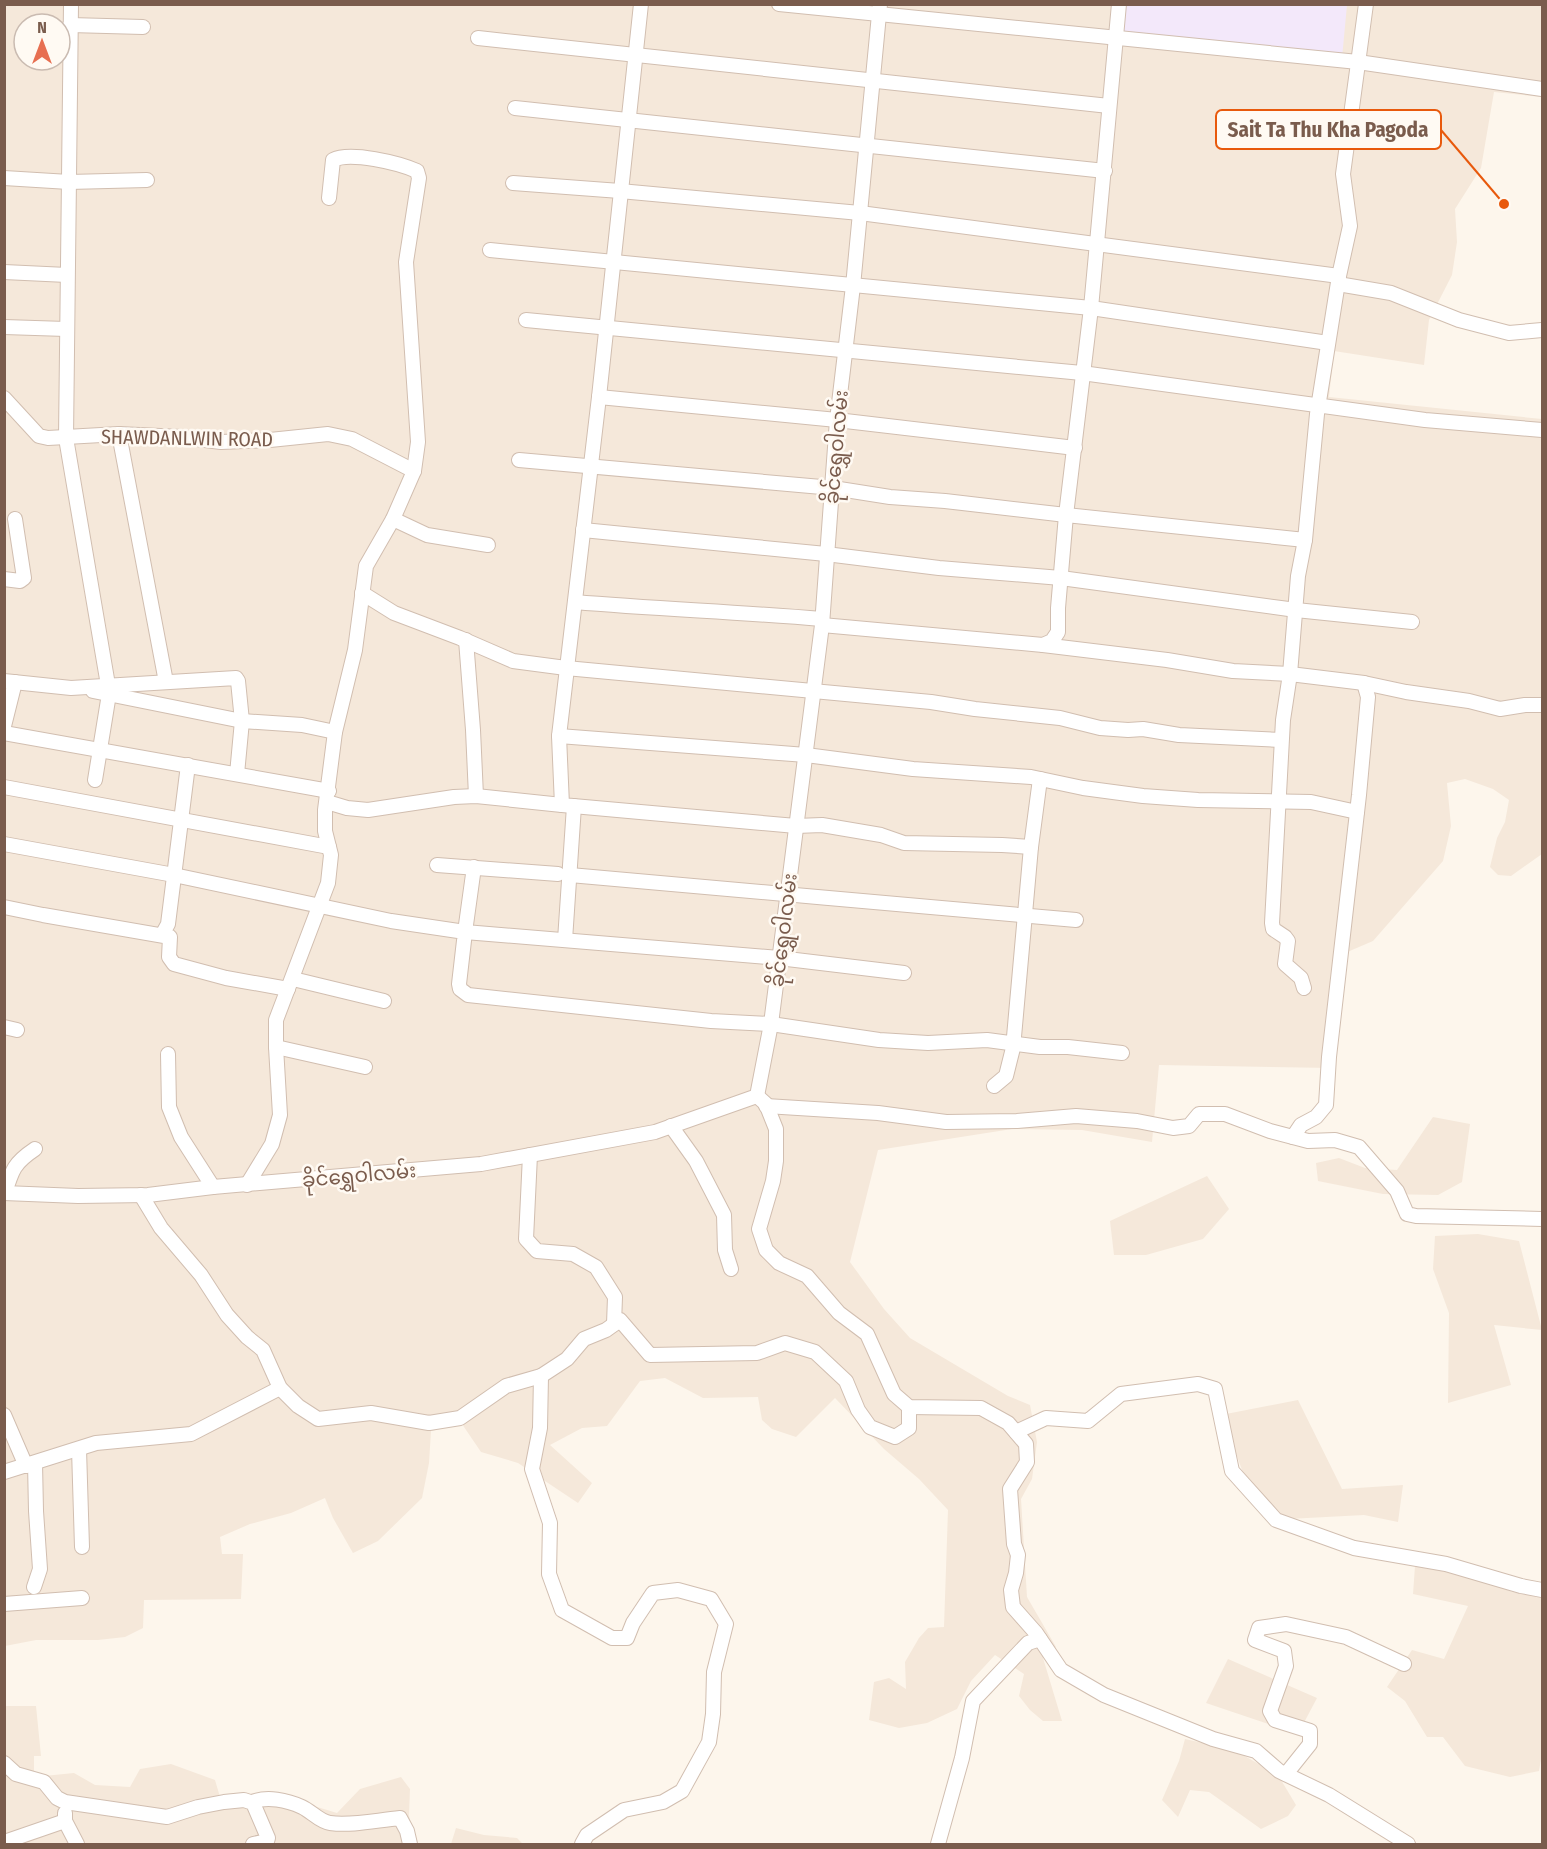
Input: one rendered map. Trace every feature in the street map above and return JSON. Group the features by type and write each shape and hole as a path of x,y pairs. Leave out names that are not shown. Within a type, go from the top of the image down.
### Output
{"street":[{"path":"565,940 564,875 568,805 559,736 606,328 640,4"},
{"path":"779,4 880,9 1115,37 1358,62 1542,89"},
{"path":"1043,645 1052,640 1058,632 1066,515 1091,308 1119,4"},
{"path":"1304,988 1301,978 1285,964 1288,942 1286,937 1272,929 1277,801 1298,576 1305,540 1318,406 1338,280 1350,226 1343,174 1366,4"},
{"name":"ခိုင်ရွှေဝါလမ်း","path":"5,1193 78,1196 141,1195 481,1164 655,1132 762,1101 822,622 837,420 853,286 880,9"},
{"path":"72,25 143,27"},
{"path":"478,38 1110,106"},
{"path":"70,72 66,438 109,690 95,780"},
{"path":"515,108 1105,171"},
{"path":"247,1185 272,1144 280,1115 276,1020 328,883 331,855 325,831 335,732 355,650 366,566 393,519 414,471 418,442 406,262 419,178 417,171 388,161 340,156 333,159 329,198"},
{"path":"4,178 69,182 147,180"},
{"path":"513,183 860,213 1097,243 1338,280 1391,293 1459,320 1509,333 1542,330"},
{"path":"490,250 1091,308 1328,342"},
{"path":"4,272 67,275"},
{"path":"526,320 1082,373 1425,420 1542,430"},
{"path":"4,327 66,328"},
{"path":"598,397 837,420 1074,448"},
{"name":"SHAWDANLWIN ROAD","path":"4,398 39,436 48,438 119,434 181,437 221,442 328,434 352,439 414,471"},
{"path":"119,434 166,682"},
{"path":"519,460 833,488 890,497 1305,540"},
{"path":"4,579 20,581 24,578 15,519"},
{"path":"393,519 427,535 488,545"},
{"path":"583,530 826,554 939,568 1060,578 1296,610 1412,622"},
{"path":"362,593 394,613 466,640 513,661 931,702 1060,718 1100,728 1143,729 1179,735 1281,740"},
{"path":"575,602 653,609 757,613 1043,645 1167,660 1233,671 1290,674 1364,683 1469,701 1500,709 1542,705"},
{"path":"466,640 476,796"},
{"path":"109,690 166,682 236,678 242,721 237,774"},
{"path":"4,726 10,682 109,690 242,721 302,725 335,732"},
{"path":"1293,1137 1301,1125 1316,1117 1326,1106 1329,1057 1368,697 1364,683"},
{"path":"4,733 237,774 328,796 347,808 368,810 454,797 476,796 796,826 822,825 882,835 904,843 1031,847"},
{"path":"559,736 806,755 913,769 1040,779 1083,788 1143,796 1198,800 1311,802 1357,812"},
{"path":"162,935 168,924 188,765"},
{"path":"994,1086 1006,1076 1013,1043 1031,847 1040,779"},
{"path":"4,787 329,847"},
{"path":"4,844 174,875 391,921 465,932 779,958 904,973"},
{"path":"437,865 787,893 873,903 1076,920"},
{"path":"474,867 459,984 460,989 468,995 711,1021 771,1024 879,1040 928,1043 987,1040 1122,1053"},
{"path":"4,907 170,937 169,957 174,964 226,978 291,984 384,1001"},
{"path":"276,1047 365,1067"},
{"path":"168,1054 169,1107 181,1137 213,1187"},
{"path":"762,1101 946,1122 1076,1116 1137,1121 1173,1128 1189,1126 1199,1114 1226,1114 1293,1137 1308,1140 1335,1140 1359,1148 1397,1191 1407,1214 1542,1219"},
{"path":"141,1195 161,1228 201,1275 227,1315 247,1338 264,1350 280,1388 298,1406 318,1419 371,1413 429,1423 460,1418 506,1386 541,1376 567,1359 584,1339 606,1330 620,1320 650,1355 757,1353 785,1343 816,1352 846,1381 858,1410 870,1427 895,1437 909,1428 909,1415 894,1394 867,1334 839,1313 807,1276 779,1263 766,1250 759,1229 773,1181 776,1161 776,1129 762,1101"},
{"path":"671,1126 696,1161 724,1215 725,1250 731,1269"},
{"path":"5,1193 14,1166 21,1158 35,1149"},
{"path":"530,1155 526,1239 537,1251 573,1254 596,1268 615,1298 614,1324"},
{"path":"541,1376 540,1428 532,1468 550,1523 549,1574 562,1610 612,1638 627,1638 633,1623 653,1593 678,1590 711,1599 726,1624 714,1672 713,1714 709,1742 682,1791 663,1802 624,1810 587,1835 582,1845"},
{"path":"1016,1432 1046,1418 1088,1421 1121,1394 1198,1384 1215,1389 1232,1471 1276,1520 1354,1548 1446,1564 1542,1590"},
{"path":"4,1472 96,1443 191,1434 280,1388"},
{"path":"909,1415 981,1408 1008,1423 1026,1444 1027,1462 1010,1489 1014,1544 1018,1555 1011,1590 1013,1607 1040,1639 1061,1670 1104,1695 1213,1738 1257,1751 1279,1771 1329,1795 1408,1845"},
{"path":"4,1415 31,1464 40,1569 34,1587"},
{"path":"79,1449 82,1547"},
{"path":"4,1604 82,1598"},
{"path":"1286,1774 1310,1744 1310,1731 1275,1720 1270,1711 1287,1666 1284,1651 1256,1640 1259,1628 1286,1624 1346,1637 1404,1664"},
{"path":"938,1845 962,1758 973,1701 1028,1643 1040,1639"},
{"path":"4,1763 16,1774 44,1782 57,1798 65,1802 168,1817 198,1807 244,1800 252,1802 258,1799 274,1799 302,1807 327,1823 400,1818 407,1831 410,1845"},
{"path":"65,1802 65,1821 77,1845"},
{"path":"252,1802 268,1838 267,1841 253,1845"},
{"path":"4,1842 65,1821"}],"shaded area":[{"path":"5,5 1542,5 1542,97 1494,92 1481,168 1455,209 1457,242 1452,275 1429,320 1424,365 1334,351 1329,397 1542,419 1542,854 1511,876 1498,875 1490,867 1497,838 1505,822 1509,800 1493,789 1465,779 1447,783 1451,826 1443,861 1373,941 1345,953 1332,1068 1159,1065 1152,1142 1082,1130 1012,1129 878,1150 850,1262 884,1309 910,1338 1008,1396 1030,1405 1037,1442 1032,1479 1021,1499 1027,1597 1056,1647 1043,1658 1062,1721 1043,1721 1030,1710 1019,1696 1024,1674 995,1655 971,1681 957,1709 927,1723 899,1728 869,1720 874,1682 889,1678 906,1689 905,1662 919,1638 928,1628 944,1627 948,1510 835,1398 796,1437 772,1429 762,1420 758,1397 703,1398 665,1378 640,1381 607,1426 582,1428 550,1445 592,1483 578,1503 518,1463 481,1452 462,1424 431,1431 429,1463 422,1498 378,1541 353,1553 333,1518 325,1498 291,1513 250,1524 220,1537 222,1554 243,1554 241,1599 144,1600 143,1628 125,1637 98,1640 36,1640 5,1646"},
{"path":"1123,5 1347,5 1342,58 1119,33"},
{"path":"1433,1117 1470,1124 1462,1182 1438,1195 1383,1194 1318,1181 1316,1163 1339,1158 1365,1168 1397,1170"},
{"path":"1207,1176 1229,1209 1203,1239 1146,1255 1114,1255 1110,1221"},
{"path":"1478,1234 1519,1241 1542,1330 1494,1325 1511,1385 1448,1403 1449,1313 1433,1269 1435,1236"},
{"path":"1298,1400 1342,1489 1403,1485 1398,1522 1364,1515 1288,1519 1270,1508 1242,1470 1229,1434 1226,1414"},
{"path":"1415,1566 1479,1578 1512,1592 1542,1596 1542,1753 1539,1771 1510,1777 1465,1766 1443,1737 1427,1737 1405,1701 1387,1687 1412,1650 1444,1659 1468,1606 1413,1594"},
{"path":"1228,1659 1317,1698 1298,1734 1206,1703"},
{"path":"4,1704 5,1706 36,1706 41,1756 34,1756 34,1777 74,1773 95,1785 130,1787 140,1769 171,1764 215,1780 220,1797 268,1792 337,1813 360,1789 401,1777 410,1789 409,1815 415,1844 5,1844"},
{"path":"1185,1739 1234,1750 1278,1775 1296,1805 1288,1816 1261,1829 1209,1792 1190,1790 1178,1817 1162,1800 1179,1761"},
{"path":"456,1828 484,1835 517,1838 523,1844 451,1844"}],"place":[{"name":"Sait Ta Thu Kha Pagoda","path":"1504,204"}]}
